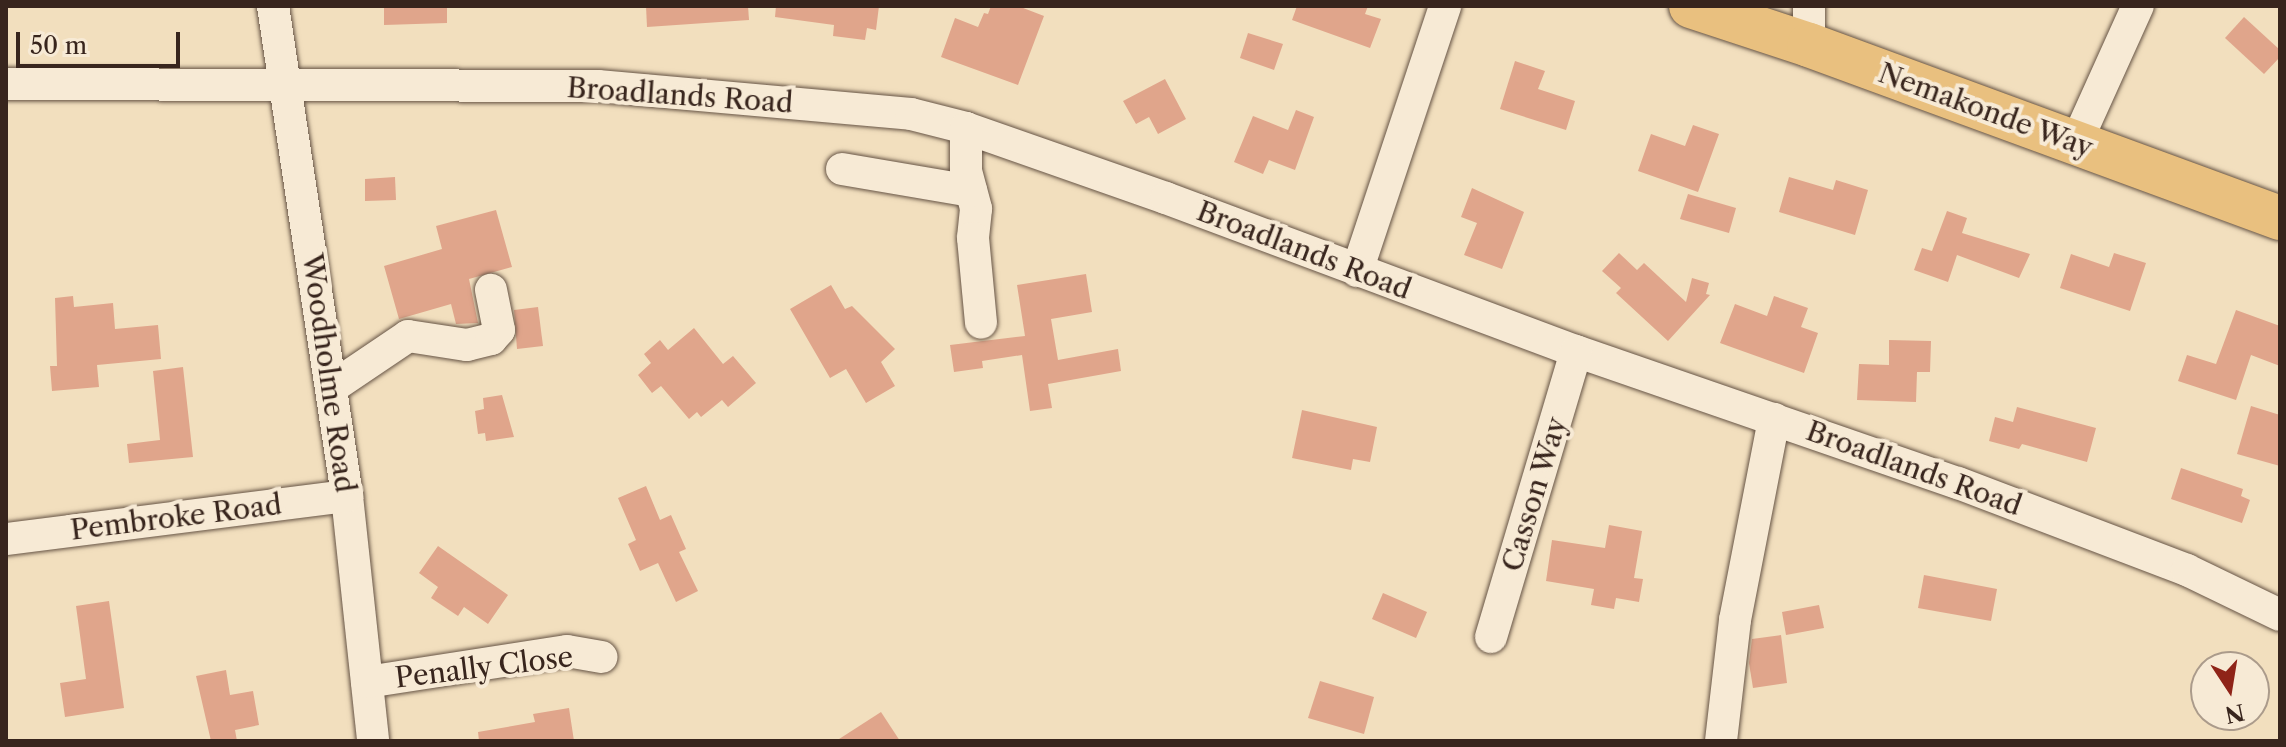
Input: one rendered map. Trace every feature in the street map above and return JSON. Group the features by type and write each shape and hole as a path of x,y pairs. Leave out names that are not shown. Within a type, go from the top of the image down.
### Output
{"highway":[{"name":"Nemakonde Way","path":"1691,6 1809,26 2076,143 2280,218"}],"street":[{"name":"Woodholme Road","path":"273,6 347,496 373,741"},
{"path":"1357,271 1445,6"},
{"path":"2076,143 2138,6"},
{"name":"Broadlands Road","path":"6,84 598,86 911,114 966,128 1166,198 1576,351 2065,523 2187,570 2280,615"},
{"path":"966,128 966,171 976,209 973,238 981,323"},
{"path":"842,169 971,191"},
{"path":"331,388 408,336 467,345 491,339 499,330 491,290"},
{"name":"Casson Way","path":"1491,637 1576,351"},
{"path":"1721,741 1735,620 1774,419"},
{"name":"Pembroke Road","path":"6,539 347,496"},
{"name":"Penally Close","path":"367,682 567,651 601,657"}],"building":[{"path":"384,6 447,6 447,23 384,25"},
{"path":"646,6 748,6 749,20 647,27"},
{"path":"776,6 879,6 876,30 867,28 865,40 833,36 834,25 775,17"},
{"path":"991,6 1018,6 1044,16 1018,85 941,57 955,18 978,27"},
{"path":"1297,6 1368,6 1365,14 1381,19 1370,48 1292,20"},
{"path":"2244,17 2280,50 2280,57 2264,74 2225,38"},
{"path":"1248,33 1283,44 1274,70 1240,58"},
{"path":"1515,61 1545,71 1538,89 1575,101 1566,130 1500,109"},
{"path":"1165,79 1186,119 1158,134 1149,117 1136,124 1123,101"},
{"path":"1296,110 1314,117 1295,170 1269,160 1263,174 1234,162 1253,116 1288,130"},
{"path":"1693,125 1719,134 1698,192 1638,171 1651,134 1685,146"},
{"path":"395,177 396,200 365,201 365,179"},
{"path":"1789,177 1833,190 1836,180 1868,190 1855,235 1779,212"},
{"path":"1472,188 1524,212 1502,269 1464,255 1477,223 1461,217"},
{"path":"1688,194 1736,208 1729,233 1680,219"},
{"path":"496,210 512,267 469,279 478,323 456,324 451,304 399,319 384,266 442,249 436,226"},
{"path":"1947,211 1967,218 1962,233 2030,254 2019,278 1957,255 1948,282 1914,270 1922,248 1932,251"},
{"path":"1619,253 1637,270 1644,263 1686,302 1692,278 1709,283 1706,294 1710,295 1668,341 1616,293 1621,288 1602,271"},
{"path":"2114,253 2146,263 2130,311 2060,288 2071,254 2109,267"},
{"path":"1086,274 1092,312 1051,319 1058,360 1118,349 1121,371 1048,384 1052,408 1030,411 1022,355 982,361 983,368 954,372 950,345 1025,336 1017,285"},
{"path":"831,285 845,309 852,306 895,349 881,362 895,386 866,403 846,369 830,378 790,309"},
{"path":"73,296 74,307 113,303 115,329 158,325 161,359 97,365 99,387 52,391 50,366 57,366 55,298"},
{"path":"1774,296 1808,308 1801,327 1818,333 1804,373 1720,343 1735,304 1767,316"},
{"path":"538,307 543,346 517,349 514,310"},
{"path":"2236,310 2280,326 2280,366 2251,355 2236,400 2178,381 2187,355 2216,364"},
{"path":"694,328 723,364 733,356 756,383 728,407 722,400 701,417 697,412 689,419 661,386 652,393 638,375 651,363 644,354 660,340 668,350"},
{"path":"1889,340 1931,341 1930,372 1917,372 1916,402 1857,400 1859,364 1889,365"},
{"path":"183,367 193,457 129,463 127,444 160,440 153,371"},
{"path":"502,395 514,437 486,441 485,433 478,434 475,411 484,409 483,398"},
{"path":"2251,406 2280,415 2280,466 2237,454"},
{"path":"2017,407 2096,428 2087,462 2022,444 2019,449 1989,441 1995,417 2013,422"},
{"path":"1302,410 1377,427 1370,462 1353,459 1351,470 1292,458"},
{"path":"2181,468 2243,489 2241,496 2250,500 2242,523 2171,499"},
{"path":"646,486 660,520 671,515 686,549 679,552 698,591 676,602 658,563 640,571 628,544 636,540 618,498"},
{"path":"1609,525 1642,531 1634,578 1643,579 1639,602 1616,598 1614,609 1591,605 1594,589 1546,581 1552,540 1605,548"},
{"path":"438,546 508,595 488,624 464,607 458,616 431,598 438,587 419,573"},
{"path":"1924,575 1997,589 1991,621 1918,608"},
{"path":"1383,593 1427,612 1416,638 1372,619"},
{"path":"109,601 124,708 65,717 60,683 86,679 76,606"},
{"path":"1819,605 1824,628 1786,635 1782,612"},
{"path":"1781,635 1787,683 1753,688 1749,663 1752,639"},
{"path":"226,670 230,695 253,691 259,725 235,730 237,741 211,741 196,676"},
{"path":"1320,681 1374,697 1364,734 1308,718"},
{"path":"569,708 574,741 479,741 478,732 535,722 533,714"},
{"path":"881,712 900,741 836,741"}]}
